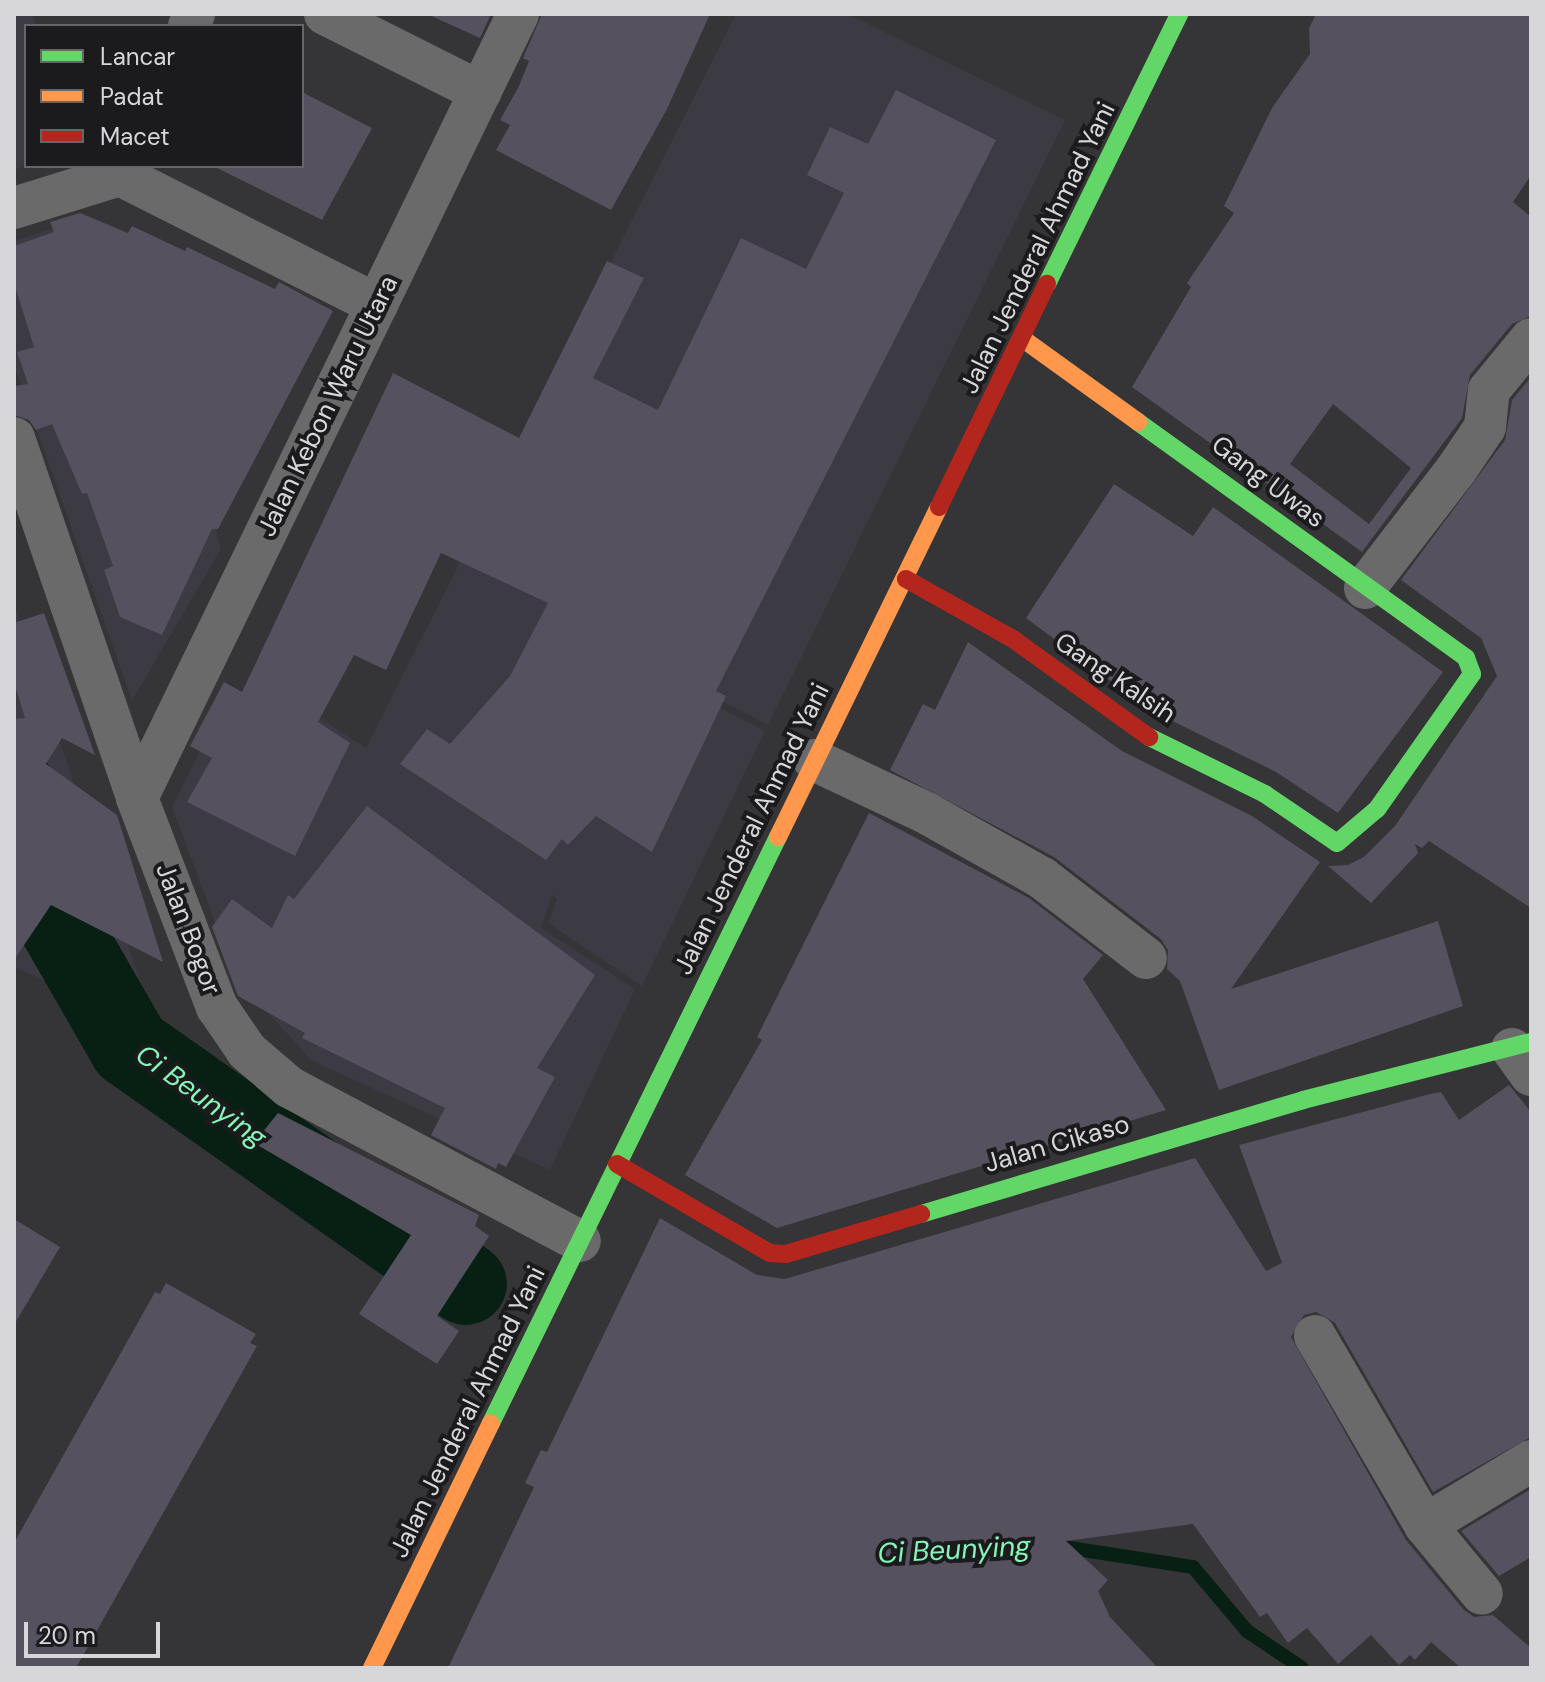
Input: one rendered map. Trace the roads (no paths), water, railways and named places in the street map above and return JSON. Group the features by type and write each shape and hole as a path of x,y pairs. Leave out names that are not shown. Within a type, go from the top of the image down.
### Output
{"street":[{"path":"325,14 481,92"},
{"name":"Jalan Kebon Waru Utara","path":"137,798 518,14"},
{"name":"Jalan Jenderal Ahmad Yani","path":"372,1668 1179,14"},
{"path":"14,208 122,170 377,305"},
{"name":"Gang Uwas","path":"1023,339 1213,471 1365,588 1466,658 1472,674"},
{"path":"1365,588 1456,470 1485,427 1489,390 1531,339"},
{"name":"Jalan Bogor","path":"14,438 137,798 217,1007 247,1051 289,1087 580,1241"},
{"name":"Gang Kalsih","path":"906,579 1013,639 1137,731 1265,794 1337,843 1352,835 1377,809 1472,674"},
{"path":"814,760 928,814 1042,878 1146,958"},
{"name":"Jalan Cikaso","path":"617,1164 770,1253 786,1254 1303,1100 1525,1055"},
{"path":"1315,1336 1425,1525 1482,1594"},
{"path":"1425,1525 1531,1461"}],"waterway":[{"name":"Ci Beunying","path":"14,787 50,908 130,1047 466,1284"},
{"name":"Ci Beunying","path":"1057,1546 1193,1567 1247,1631 1302,1668"}]}
